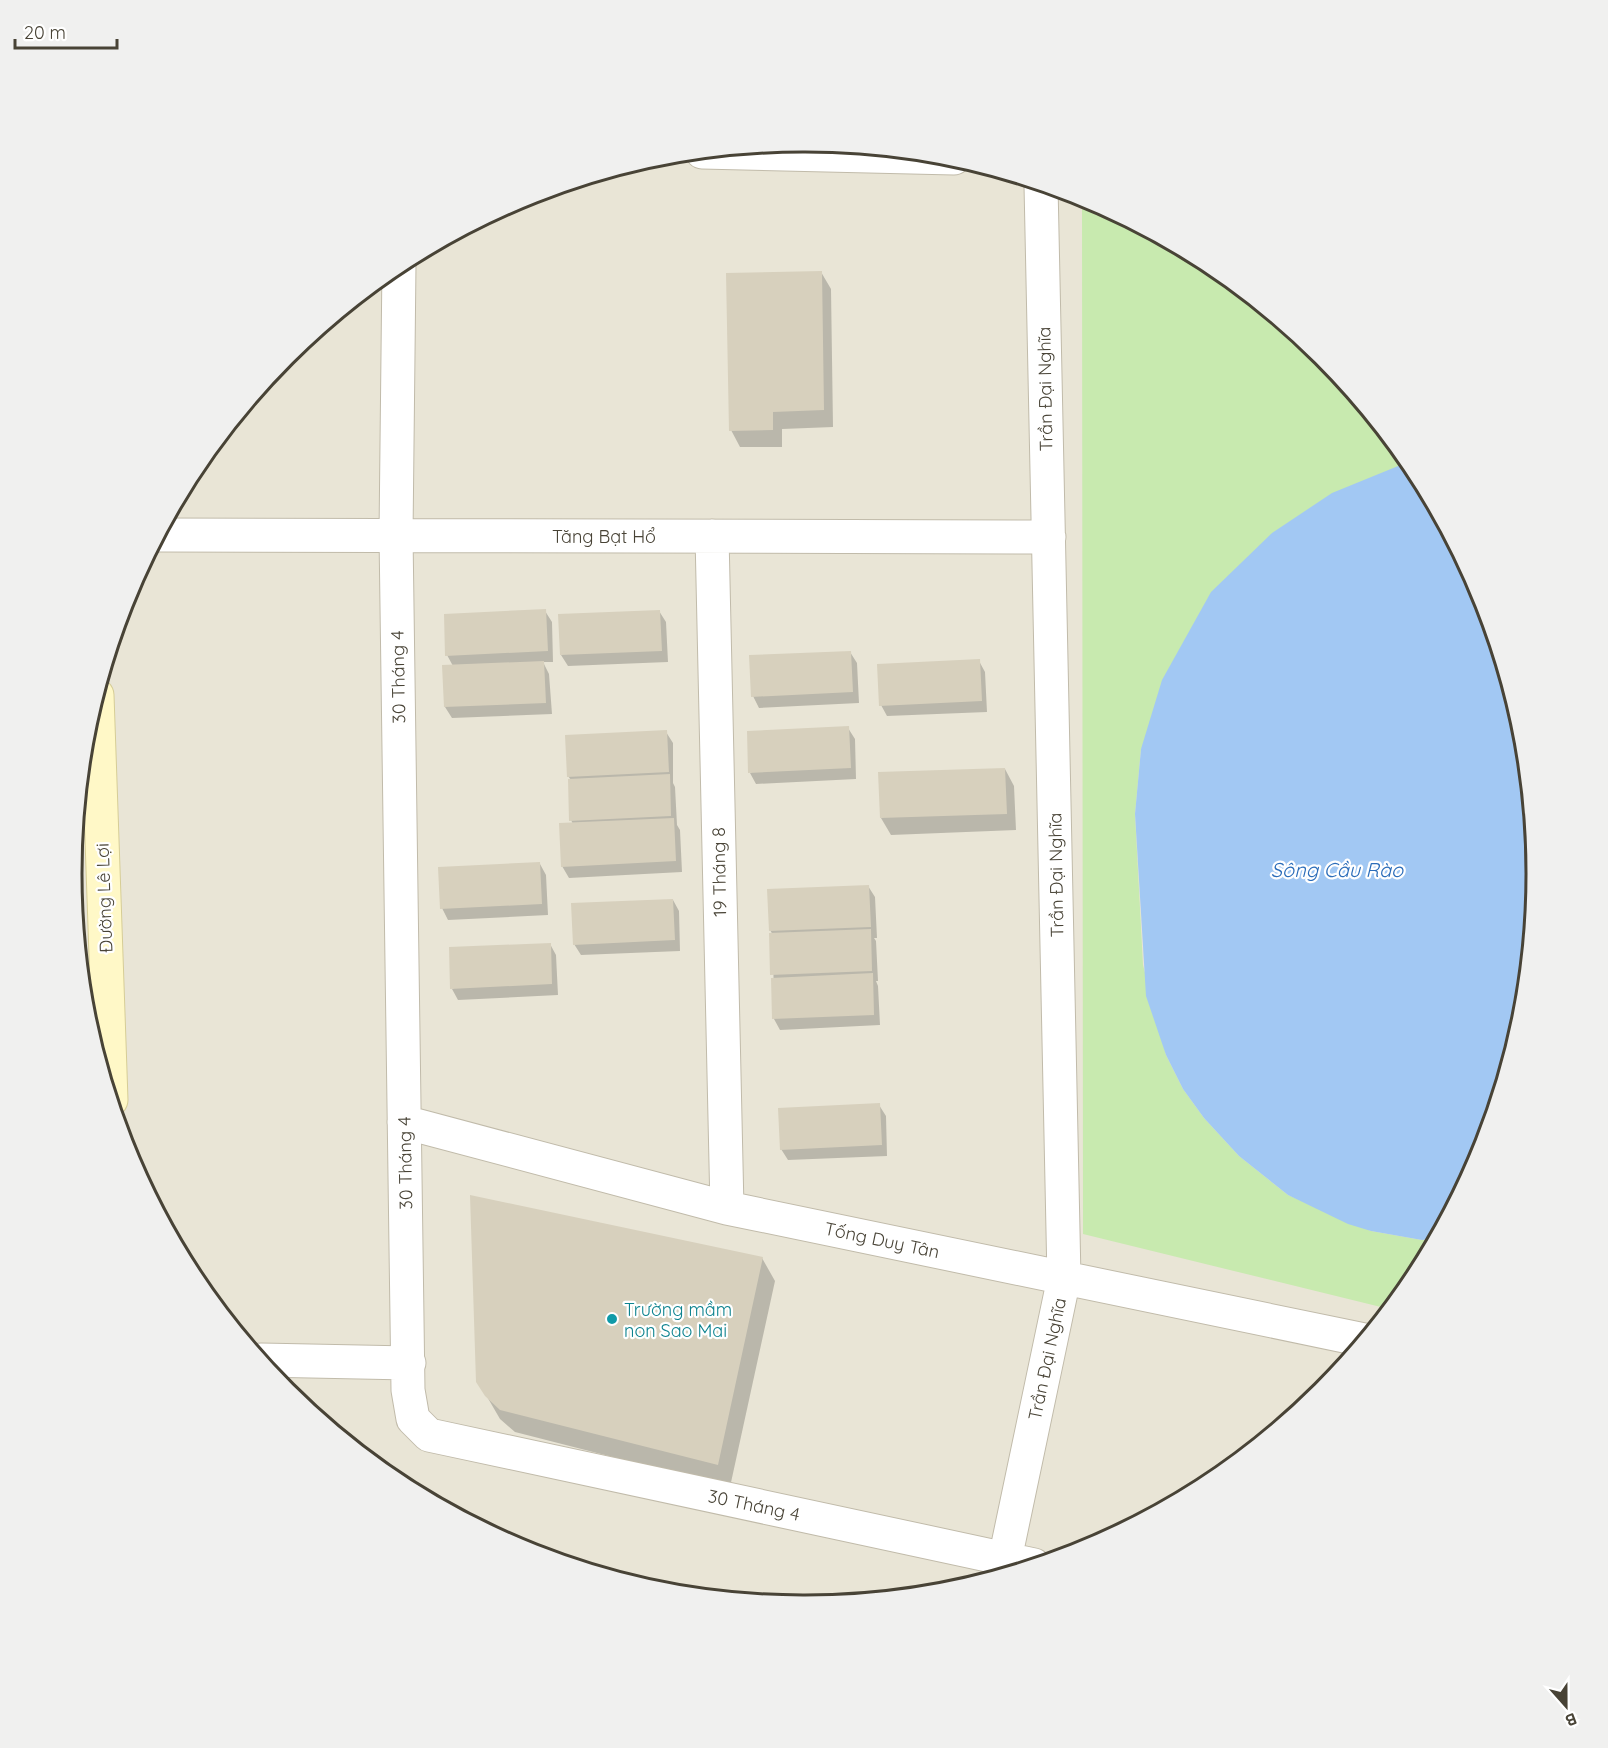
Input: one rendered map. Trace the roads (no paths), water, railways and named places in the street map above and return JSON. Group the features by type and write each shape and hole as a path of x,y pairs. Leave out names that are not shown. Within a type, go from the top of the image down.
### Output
{"main road":[{"name":"Đường Lê Lợi","path":"98,725 110,1071"}],"street":[{"path":"767,154 870,156"},
{"name":"Trần Đại Nghĩa","path":"1020,1562 1064,1278 1041,193"},
{"name":"30 Tháng 4","path":"399,277 396,536 408,1390 413,1419 429,1435 1020,1562"},
{"name":"Tăng Bạt Hổ","path":"167,535 1049,537"},
{"name":"19 Tháng 8","path":"712,536 727,1208"},
{"name":"Tống Duy Tân","path":"404,1122 727,1208 1355,1339"},
{"path":"272,1360 409,1363"}],"water":[{"name":"Sông Cầu Rào","path":"1399,466 1404,473 1429,513 1471,598 1501,687 1512,733 1519,780 1526,874 1524,921 1512,1015 1501,1061 1471,1150 1429,1235 1426,1239 1422,1240 1371,1231 1348,1224 1288,1195 1239,1156 1204,1118 1183,1089 1166,1055 1146,996 1135,814 1141,749 1162,680 1211,592 1272,533 1332,493"}],"place":[{"name":"Trường mầm non Sao Mai","path":"612,1319"}]}
